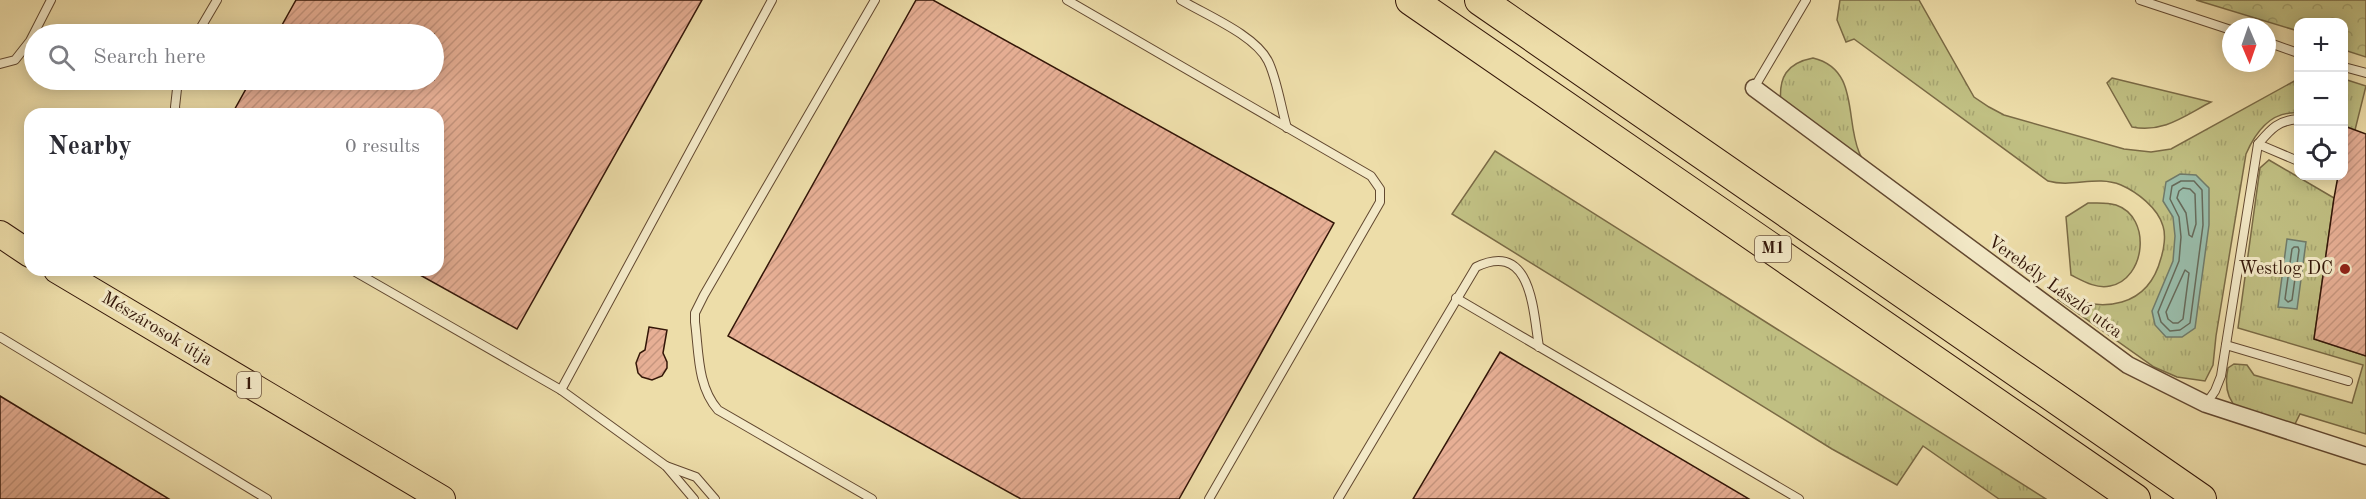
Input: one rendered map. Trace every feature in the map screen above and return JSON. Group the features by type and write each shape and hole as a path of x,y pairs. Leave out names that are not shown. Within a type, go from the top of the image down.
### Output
{"highway":[{"name":"M1","path":"1411,0 2135,499"},
{"name":"M1","path":"1480,0 2201,499"},
{"path":"2156,468 2224,499"}],"main road":[{"path":"0,234 24,250"},
{"name":"Mészárosok útja","path":"67,276 442,499"}],"street":[{"name":"Verebély László utca","path":"1754,88 2128,365 2206,404 2366,456"}],"lane":[{"path":"39,24 51,0"},
{"path":"203,24 217,0"},
{"path":"561,390 772,0"},
{"path":"872,499 718,410 704,387 695,313 875,0"},
{"path":"1067,0 1371,176 1380,189 1380,202 1209,499"},
{"path":"1181,0 1249,39 1260,50 1268,61 1287,128"},
{"path":"1754,88 1806,0"},
{"path":"2140,0 2222,27"},
{"path":"2276,45 2294,52"},
{"path":"0,63 15,60 24,49"},
{"path":"2348,68 2366,73"},
{"path":"175,108 177,90"},
{"path":"2206,404 2221,376 2258,144 2269,131 2283,121 2294,120"},
{"path":"2258,144 2294,159"},
{"path":"1338,499 1476,267 1489,261 1502,261 1515,267 1525,277 1539,347"},
{"path":"362,276 561,390 666,466 694,499"},
{"path":"1456,298 1799,499"},
{"path":"0,337 267,499"},
{"path":"2226,345 2348,381"},
{"path":"666,466 696,477 716,499"}],"green space":[{"path":"1840,0 1919,0 1974,97 2004,115 2124,149 2151,152 2171,149 2294,81 2294,113 2280,115 2266,124 2246,154 2213,365 2205,381 2177,377 2154,367 2058,299 2061,295 2077,301 2108,304 2122,302 2135,296 2146,287 2155,275 2162,254 2164,234 2157,213 2146,201 2134,192 2112,182 2057,183 2048,181 1854,39 1846,42 1837,20"},
{"path":"2196,0 2366,0 2366,57 2348,51 2348,18 2294,18 2294,30 2276,24 2276,18 2255,18"},
{"path":"1813,58 1828,64 1838,73 1844,84 1859,152 1872,171 1781,104 1781,86 1786,73 1804,60"},
{"path":"2112,78 2211,102 2183,118 2164,125 2154,128 2132,127 2107,83"},
{"path":"2348,80 2366,86 2355,130 2348,134"},
{"path":"1495,151 2046,499 1999,499 1923,446 1897,485 1832,449 1452,214"},
{"path":"2269,160 2294,175 2294,180 2303,180 2334,198 2314,339 2366,356 2366,434 2300,414 2291,432 2243,413 2229,396 2226,384 2228,368 2234,364 2247,365 2254,375 2352,403 2363,365 2238,328 2260,168"},
{"path":"2088,203 2113,204 2128,212 2139,234 2140,247 2131,272 2122,281 2110,286 2095,285 2071,275 2066,217"}],"water":[{"path":"2180,174 2196,175 2209,188 2209,225 2195,328 2182,337 2166,337 2155,325 2152,311 2173,261 2175,236 2173,217 2163,201 2166,182"},
{"path":"2287,239 2306,242 2297,309 2278,307"}],"building":[{"path":"296,0 702,0 517,329 422,276 444,276 444,108 235,108 245,90 444,90 444,24 283,24"},
{"path":"916,0 933,0 1334,223 1179,499 1021,499 728,336"},
{"name":"Westlog DC","path":"2348,127 2366,134 2366,356 2314,339 2337,180 2348,180"},
{"path":"649,327 667,330 663,353 667,368 662,376 652,380 638,373 636,363 640,353 645,350"},
{"path":"1500,352 1749,499 1413,499"},
{"path":"0,396 169,499 0,499"}],"place":[{"name":"Westlog DC","path":"2345,269"}]}
